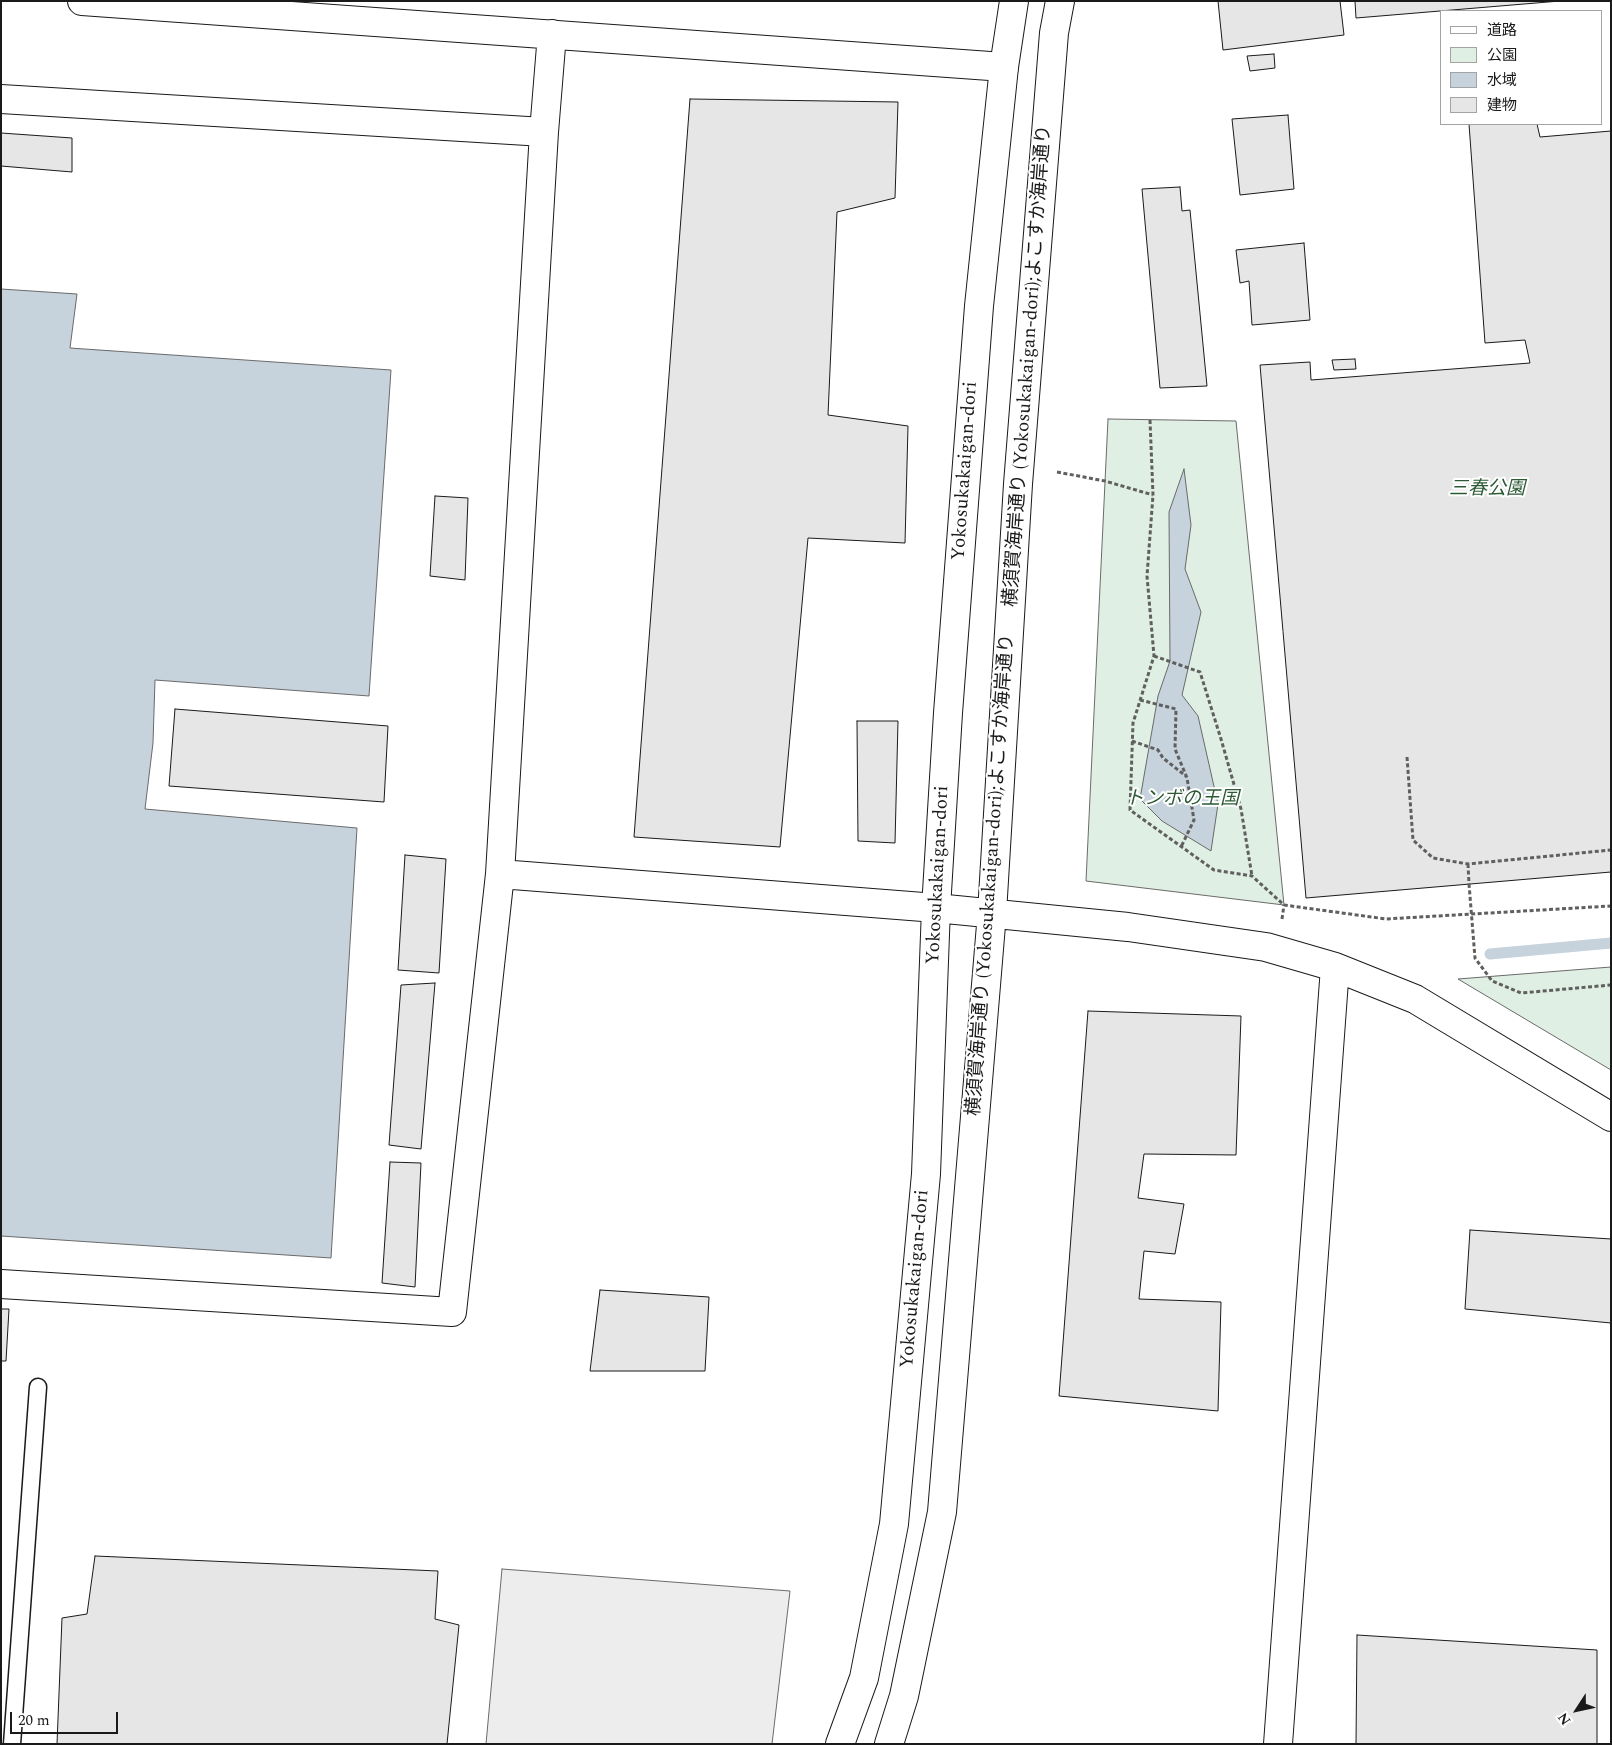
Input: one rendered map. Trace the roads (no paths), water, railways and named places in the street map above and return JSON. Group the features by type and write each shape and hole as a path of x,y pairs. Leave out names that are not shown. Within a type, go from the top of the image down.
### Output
{"street":[{"path":"82,1 1004,67"},
{"name":"Yokosukakaigan-dori","path":"840,1744 864,1678 894,1524 926,1174 936,908 948,713 979,306 1004,67 1014,1"},
{"name":"横須賀海岸通り (Yokosukakaigan-dori);よこすか海岸通り","path":"889,1744 904,1696 942,1512 992,912 1018,484 1053,42 1060,1"},
{"path":"1,1284 452,1312 500,874 544,132 552,34"},
{"path":"1,99 544,132"},
{"path":"500,874 992,912 1128,927 1266,947 1335,967 1415,999 1611,1117"},
{"path":"1278,1744 1335,967"}],"lane":[{"path":"12,1744 38,1387"}],"water":[{"path":"1,289 77,294 70,348 391,370 369,696 155,680 153,743 145,809 357,828 331,1258 1,1236"},
{"path":"1184,469 1191,525 1185,569 1201,612 1182,695 1198,716 1218,804 1211,851 1162,821 1140,799 1158,696 1170,661 1169,512"}],"waterway":[{"path":"1490,954 1611,943"}],"park label":[{"name":"三春公園","path":"1487,490"},
{"name":"トンボの王国","path":"1182,800"}]}
